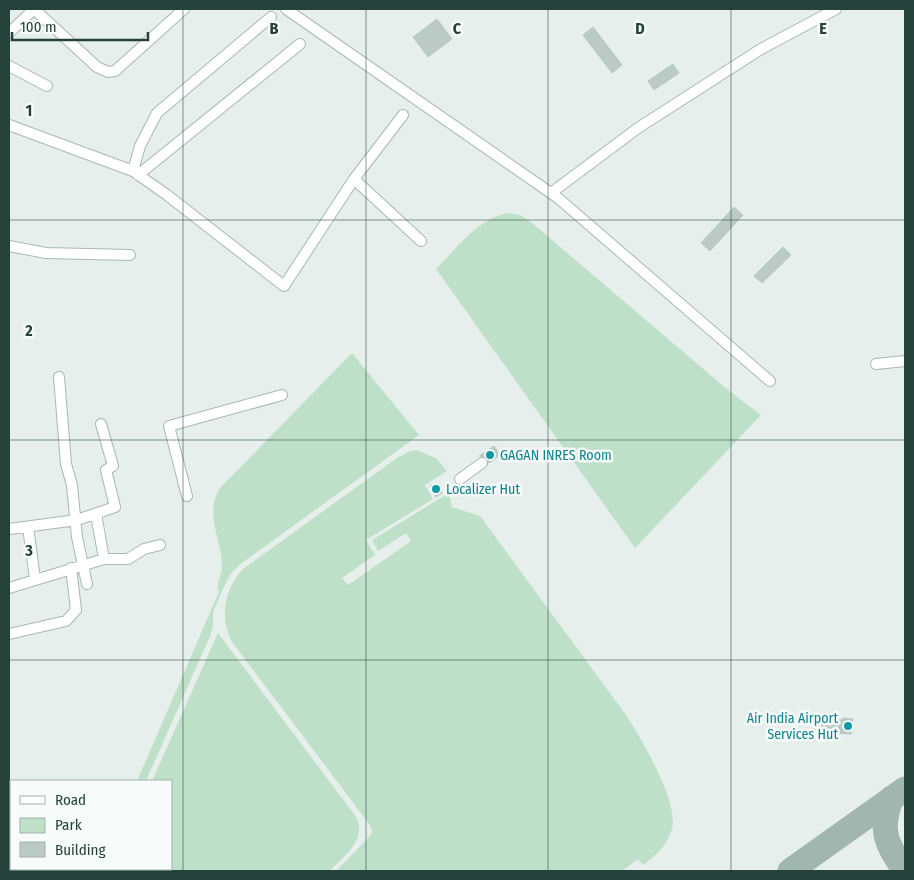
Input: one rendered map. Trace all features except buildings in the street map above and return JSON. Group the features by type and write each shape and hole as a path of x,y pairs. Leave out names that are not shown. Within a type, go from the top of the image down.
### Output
{"street":[{"path":"9,33 34,9 97,67 108,72 115,71 184,9"},
{"path":"286,9 551,193 770,382"},
{"path":"551,193 638,128 761,49 836,9"},
{"path":"135,173 140,146 157,113 271,17"},
{"path":"135,173 300,44"},
{"path":"9,66 47,86"},
{"path":"9,125 135,173 250,258 284,286 354,179 403,115"},
{"path":"354,179 422,241"},
{"path":"9,246 46,253 130,255"},
{"path":"876,364 905,361"},
{"path":"60,377 66,464 77,520 82,565 87,584"},
{"path":"187,496 169,426 282,396"},
{"path":"9,529 28,528 77,520 115,507 106,470 113,466 101,424"},
{"path":"460,479 482,463"},
{"path":"96,514 104,559"},
{"path":"28,528 35,579"},
{"path":"9,588 104,559 128,559 144,549 160,545"},
{"path":"9,634 66,621 76,610 71,568"}],"green space":[{"path":"510,213 522,216 532,223 728,390 761,415 635,548 436,269 470,234 488,220"},
{"path":"352,353 419,435 239,565 230,575 213,612 213,626 210,636 146,780 137,780 219,592 217,588 222,561 213,516 215,498 219,489"},
{"path":"417,450 437,459 447,471 425,485 433,499 366,540 375,555 342,578 348,585 411,541 406,533 378,551 372,540 449,493 452,507 480,516 626,715 657,770 670,803 673,817 672,829 660,850 643,865 638,859 622,871 336,871 369,837 372,832 370,825 232,642 226,623 225,604 231,586 243,569 397,458 410,451"},
{"path":"218,633 357,818 359,834 347,854 330,871 113,871 172,870 172,780 152,780"}],"taxiway":[{"path":"790,871 905,789"},
{"path":"892,798 886,819 886,837 893,853 905,871"}],"place":[{"name":"GAGAN INRES Room","path":"490,455"},
{"name":"Localizer Hut","path":"436,489"},
{"name":"Air India Airport Services Hut","path":"848,726"}]}
